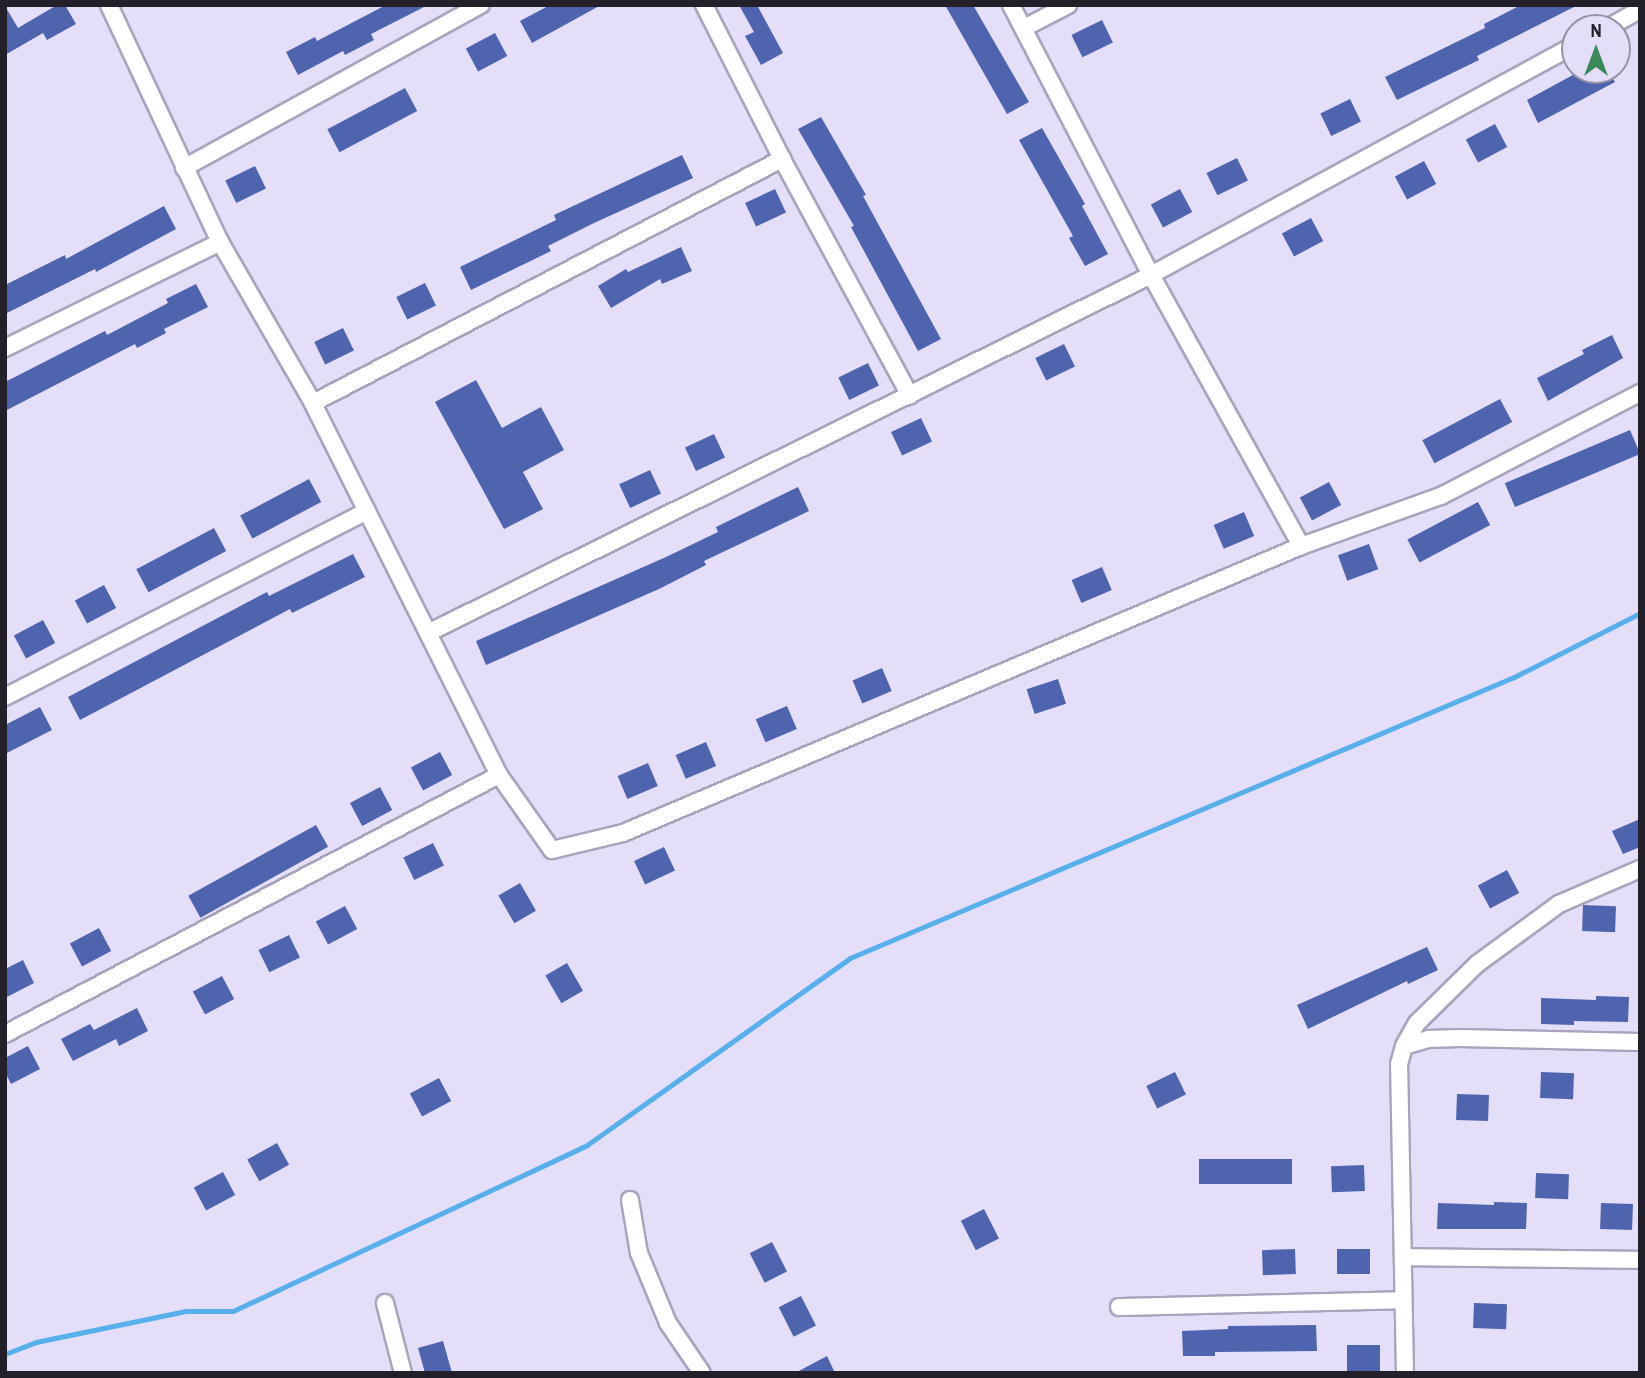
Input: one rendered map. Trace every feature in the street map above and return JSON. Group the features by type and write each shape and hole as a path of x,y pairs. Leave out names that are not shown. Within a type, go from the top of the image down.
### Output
{"street":[{"path":"108,5 220,242 313,403 499,775 552,850 587,844 623,833 1301,546 1441,496 1640,393"},
{"path":"184,168 481,5"},
{"path":"704,5 782,159 910,396"},
{"path":"1011,5 1151,275 1301,546"},
{"path":"1024,29 1068,5"},
{"path":"428,633 1151,275 1561,53"},
{"path":"313,403 782,159"},
{"path":"5,348 220,242"},
{"path":"5,697 367,511"},
{"path":"5,1034 499,775"},
{"path":"1405,1373 1399,1065 1404,1046 1417,1023 1477,964 1559,904 1640,869"},
{"path":"1404,1046 1428,1039 1460,1038 1640,1042"},
{"path":"631,1200 639,1253 663,1312 702,1373"},
{"path":"1403,1257 1640,1259"},
{"path":"1119,1307 1402,1300"},
{"path":"385,1303 403,1373"}],"building":[{"path":"57,5 65,5 76,24 47,40 43,33 5,55 5,6 18,28"},
{"path":"386,5 428,5 371,34 374,40 345,55 343,51 298,75 286,52 315,37 317,41"},
{"path":"550,5 601,5 532,43 520,21"},
{"path":"739,5 757,5 783,53 761,65 745,36 754,32"},
{"path":"945,5 973,5 1029,102 1007,114"},
{"path":"1521,5 1578,5 1477,56 1479,60 1397,100 1385,77 1485,28 1484,24"},
{"path":"1102,20 1113,42 1082,57 1071,35"},
{"path":"495,33 507,56 478,71 466,48"},
{"path":"1561,81 1561,84 1611,84 1538,123 1527,100"},
{"path":"405,88 417,111 340,152 327,129"},
{"path":"1350,99 1361,121 1331,136 1320,113"},
{"path":"821,117 866,195 863,196 941,339 918,351 851,227 854,226 798,129"},
{"path":"1495,124 1507,147 1478,162 1466,139"},
{"path":"1042,128 1085,204 1082,206 1108,254 1085,266 1069,238 1073,236 1019,140"},
{"path":"682,155 693,178 548,246 551,251 471,290 460,267 556,220 554,215"},
{"path":"1237,158 1248,180 1217,195 1206,173"},
{"path":"1424,161 1436,184 1407,199 1395,176"},
{"path":"255,166 266,188 236,203 225,180"},
{"path":"775,189 786,213 756,227 745,203"},
{"path":"1180,189 1192,212 1163,227 1151,204"},
{"path":"164,206 176,229 96,272 95,269 5,314 5,285 65,255 66,259"},
{"path":"1311,218 1323,241 1294,256 1282,233"},
{"path":"681,247 692,271 662,284 660,279 611,308 598,286 626,269 628,272"},
{"path":"425,283 436,305 407,319 396,297"},
{"path":"196,284 208,307 164,329 166,333 137,348 135,344 5,411 5,382 105,331 107,335 168,303 166,299"},
{"path":"343,328 354,350 325,364 314,342"},
{"path":"1612,335 1623,358 1548,401 1537,378 1584,354 1582,350"},
{"path":"1064,344 1075,366 1046,380 1035,358"},
{"path":"868,363 879,385 849,400 838,377"},
{"path":"476,380 502,428 541,407 564,450 523,472 543,509 504,529 435,402"},
{"path":"1500,399 1512,422 1435,463 1422,440"},
{"path":"921,418 932,442 902,456 891,432"},
{"path":"1630,430 1640,454 1515,507 1505,483"},
{"path":"714,434 725,458 696,471 685,448"},
{"path":"650,470 661,494 630,508 619,484"},
{"path":"309,479 321,502 252,539 240,516"},
{"path":"1329,482 1341,505 1312,520 1300,497"},
{"path":"798,487 809,511 704,561 706,565 659,589 486,665 476,641 666,557 718,532 716,527"},
{"path":"1478,502 1490,525 1420,563 1407,540"},
{"path":"1244,512 1254,536 1224,549 1214,525"},
{"path":"214,528 226,551 149,592 136,569"},
{"path":"1369,544 1378,569 1347,581 1338,555"},
{"path":"353,554 365,577 292,613 290,609 80,720 68,697 267,592 269,596"},
{"path":"1102,567 1112,590 1081,603 1072,580"},
{"path":"104,585 116,608 87,623 75,600"},
{"path":"43,620 55,643 26,658 14,635"},
{"path":"882,668 892,691 862,704 853,681"},
{"path":"1058,679 1066,704 1035,714 1027,689"},
{"path":"787,706 797,729 765,742 756,719"},
{"path":"40,707 52,730 5,754 5,725"},
{"path":"706,742 716,766 686,779 676,755"},
{"path":"440,752 452,775 423,790 411,767"},
{"path":"648,763 658,786 627,799 618,776"},
{"path":"380,787 392,810 362,826 350,803"},
{"path":"1640,819 1640,847 1623,854 1612,831"},
{"path":"316,825 328,847 200,918 188,896"},
{"path":"433,843 444,865 414,880 403,857"},
{"path":"664,847 675,871 645,885 634,861"},
{"path":"1507,870 1519,893 1490,908 1478,885"},
{"path":"520,883 536,911 514,923 498,896"},
{"path":"1583,905 1616,906 1615,932 1582,931"},
{"path":"345,906 357,929 328,944 316,921"},
{"path":"99,928 111,951 82,966 70,943"},
{"path":"289,935 300,957 269,972 258,950"},
{"path":"1427,947 1438,970 1408,984 1407,981 1308,1029 1297,1005"},
{"path":"23,960 34,983 5,998 5,969"},
{"path":"567,963 583,991 561,1003 545,976"},
{"path":"222,976 234,999 205,1014 193,991"},
{"path":"1596,996 1629,997 1628,1022 1574,1021 1574,1025 1541,1024 1541,998 1596,1000"},
{"path":"137,1008 148,1031 119,1046 116,1039 73,1061 61,1039 90,1024 94,1030"},
{"path":"28,1046 40,1069 11,1084 5,1072 5,1058"},
{"path":"1175,1072 1186,1094 1157,1108 1146,1086"},
{"path":"1541,1072 1574,1073 1573,1099 1540,1098"},
{"path":"439,1078 451,1101 422,1116 410,1093"},
{"path":"1457,1094 1489,1095 1488,1121 1456,1120"},
{"path":"277,1143 289,1165 259,1181 247,1159"},
{"path":"1199,1159 1292,1159 1292,1184 1199,1184"},
{"path":"1364,1165 1365,1191 1332,1192 1331,1166"},
{"path":"223,1172 235,1195 206,1210 194,1187"},
{"path":"1536,1173 1569,1174 1568,1199 1535,1198"},
{"path":"1494,1202 1527,1203 1526,1229 1437,1229 1438,1203 1494,1205"},
{"path":"1601,1203 1633,1204 1632,1230 1600,1229"},
{"path":"984,1209 999,1238 976,1250 961,1221"},
{"path":"772,1242 787,1271 765,1283 750,1253"},
{"path":"1295,1249 1296,1274 1263,1275 1262,1250"},
{"path":"1337,1249 1370,1249 1370,1274 1337,1274"},
{"path":"801,1296 816,1325 794,1337 779,1307"},
{"path":"1474,1303 1507,1304 1506,1329 1473,1328"},
{"path":"1316,1325 1317,1351 1215,1352 1215,1356 1183,1356 1182,1331 1228,1329 1228,1326"},
{"path":"443,1341 452,1373 425,1373 418,1348"},
{"path":"1347,1345 1380,1345 1380,1371 1347,1371"},
{"path":"827,1356 835,1373 795,1373"}],"waterway":[{"path":"5,1354 36,1342 186,1311 233,1311 587,1145 850,958 1514,677 1640,613"}]}
